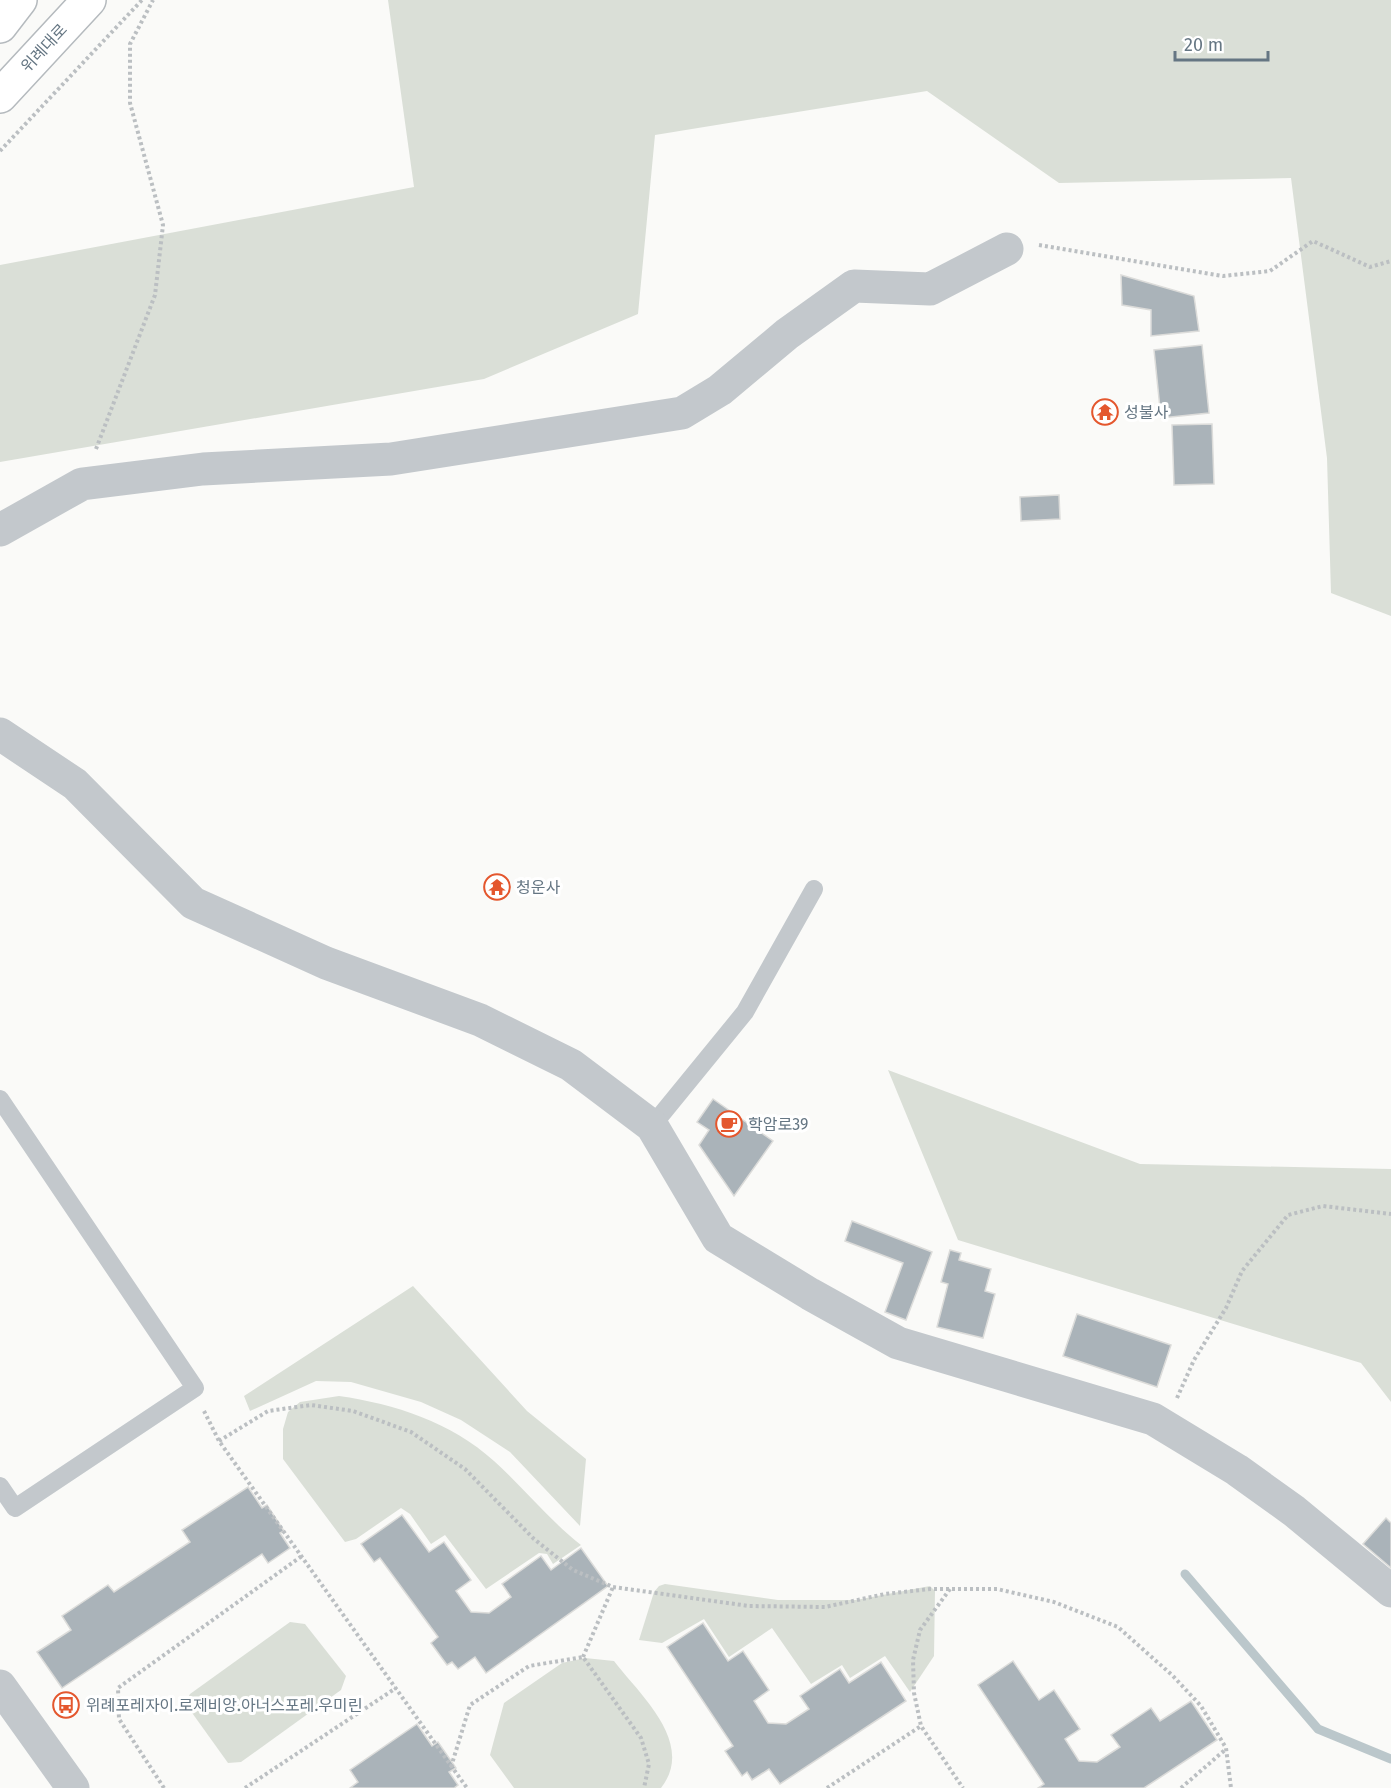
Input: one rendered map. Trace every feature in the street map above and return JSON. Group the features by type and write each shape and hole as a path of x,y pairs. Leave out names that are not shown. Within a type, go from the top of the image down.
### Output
{"main road":[{"path":"0,26 20,0"},
{"name":"위례대로","path":"0,96 89,0"}],"street":[{"path":"3,524 82,484 203,469 391,459 682,413 720,390 787,334 854,286 930,289 1007,249"},
{"path":"0,734 75,784 193,903 326,963 480,1020 571,1065 652,1126 718,1238 810,1294 898,1343 1153,1419 1238,1470 1285,1504 1391,1591"},
{"path":"0,1686 73,1788"}],"lane":[{"path":"652,1126 745,1012 814,890"},
{"path":"0,1099 195,1388 15,1508 0,1486"}],"path":[{"path":"0,151 142,0"},
{"path":"82,484 133,358 155,295 163,225 130,103 130,44 153,0"},
{"path":"1007,249 1044,244 1158,267 1223,276 1270,271 1313,241 1370,267 1391,261"},
{"path":"1164,1427 1194,1360 1226,1308 1242,1271 1288,1215 1323,1206 1391,1214"},
{"path":"195,1388 219,1440 467,1788"},
{"path":"219,1440 268,1411 311,1405 353,1411 411,1432 465,1469 534,1539 573,1570 613,1587 749,1606 825,1607 885,1594 950,1589 997,1589 1042,1599 1118,1627 1173,1676 1201,1706 1226,1748 1231,1788"},
{"path":"164,1788 119,1719 118,1688 302,1556"},
{"path":"583,1657 613,1587"},
{"path":"950,1589 920,1630 913,1660 914,1693 921,1726 963,1788"},
{"path":"451,1768 470,1705 529,1666 583,1657"},
{"path":"583,1657 641,1738 649,1764 644,1788"},
{"path":"245,1788 396,1688"},
{"path":"827,1788 921,1726"},
{"path":"1181,1788 1226,1748"}],"shaded area":[{"path":"388,0 1391,0 1391,616 1331,593 1327,458 1291,178 1059,183 927,91 655,135 638,314 484,379 0,462 0,265 414,187"},
{"path":"888,1070 1140,1164 1391,1169 1391,1402 1361,1363 958,1240"},
{"path":"413,1286 527,1411 586,1459 580,1526 510,1452 461,1420 421,1402 351,1382 316,1381 250,1411 244,1396"},
{"path":"339,1396 401,1410 441,1425 460,1436 494,1461 581,1545 553,1564 547,1554 539,1553 486,1589 445,1535 431,1544 410,1514 401,1508 356,1539 345,1542 283,1459 283,1429 288,1412 300,1402"},
{"path":"665,1584 778,1600 856,1600 930,1586 935,1591 934,1656 910,1692 885,1656 850,1678 842,1665 811,1684 772,1628 729,1657 704,1619 662,1643 639,1640 654,1592 659,1586"},
{"path":"290,1622 305,1624 346,1676 341,1690 241,1762 228,1763 185,1703 190,1694"},
{"path":"585,1658 614,1661 650,1704 660,1720 668,1737 672,1754 670,1771 661,1788 514,1788 490,1755 504,1703 562,1663"}],"building":[{"path":"1121,275 1194,296 1199,331 1151,336 1151,310 1122,305"},
{"path":"1202,345 1209,413 1161,418 1154,350"},
{"path":"1212,424 1214,484 1174,485 1172,425"},
{"path":"1059,495 1060,519 1021,521 1020,497"},
{"path":"713,1099 773,1141 734,1196 699,1145 709,1130 697,1122"},
{"path":"852,1221 932,1252 906,1320 885,1312 903,1263 845,1241"},
{"path":"950,1250 961,1253 959,1260 991,1269 985,1291 995,1294 983,1338 937,1327 948,1284 941,1282"},
{"path":"1077,1314 1171,1345 1157,1387 1063,1356"},
{"path":"248,1487 262,1508 267,1505 284,1531 280,1533 290,1548 268,1563 262,1554 62,1688 37,1652 71,1630 62,1616 108,1585 114,1592 190,1542 182,1530"},
{"path":"402,1515 429,1552 444,1542 471,1580 456,1591 471,1612 489,1613 511,1597 502,1584 541,1556 551,1570 581,1548 608,1586 486,1673 475,1657 458,1669 452,1662 447,1665 431,1643 438,1637 380,1558 374,1562 361,1544"},
{"path":"1386,1518 1391,1523 1391,1568 1363,1544"},
{"path":"703,1623 728,1661 743,1651 769,1690 754,1701 768,1723 786,1724 809,1709 800,1696 840,1669 849,1683 881,1662 906,1701 780,1784 769,1769 752,1780 747,1772 742,1776 725,1751 733,1746 667,1647"},
{"path":"1013,1661 1039,1700 1054,1690 1080,1729 1065,1739 1079,1761 1097,1762 1120,1747 1111,1735 1151,1708 1160,1721 1191,1701 1217,1740 1144,1788 1038,1788 1044,1784 978,1685"},
{"path":"417,1724 432,1746 438,1742 456,1768 449,1772 458,1785 454,1788 350,1788 358,1782 350,1770"}],"waterway":[{"path":"1185,1574 1318,1729 1391,1759"}],"place":[{"name":"성불사","path":"1105,412"},
{"name":"청운사","path":"497,887"},
{"name":"학암로39","path":"729,1124"},
{"name":"위례포레자이.로제비앙.아너스포레.우미린","path":"66,1705"}]}
